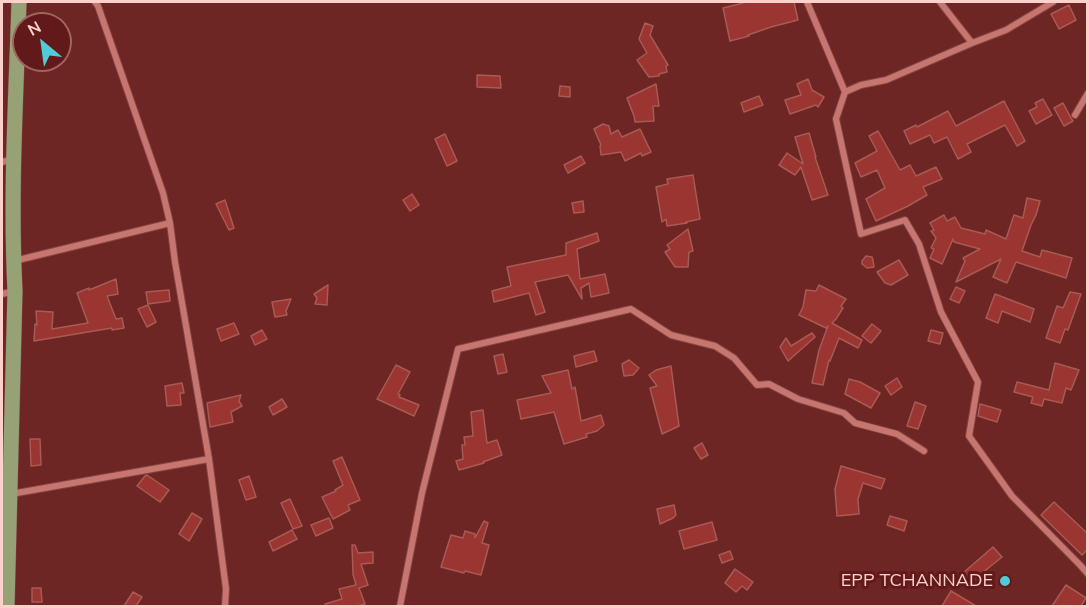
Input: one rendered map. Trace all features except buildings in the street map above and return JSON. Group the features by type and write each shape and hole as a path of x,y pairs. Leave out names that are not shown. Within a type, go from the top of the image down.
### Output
{"main road":[{"path":"8,606 5,562 10,494 8,292 13,261 8,161 19,2"}],"street":[{"path":"96,2 163,193 170,223 208,459 226,589 225,606"},
{"path":"807,2 845,92 836,119 861,234 905,220 919,244 941,312 978,382 969,436 1012,496 1088,574"},
{"path":"940,2 972,43"},
{"path":"845,92 861,85 886,80 1006,30 1053,2"},
{"path":"1075,115 1088,93"},
{"path":"13,261 170,223"},
{"path":"400,606 422,493 459,349 631,309 671,335 716,346 734,358 757,385 769,384 798,399 844,413 855,423 897,434 924,451"},
{"path":"10,494 208,459"}],"place":[{"name":"EPP TCHANNADE","path":"1005,581"}]}
